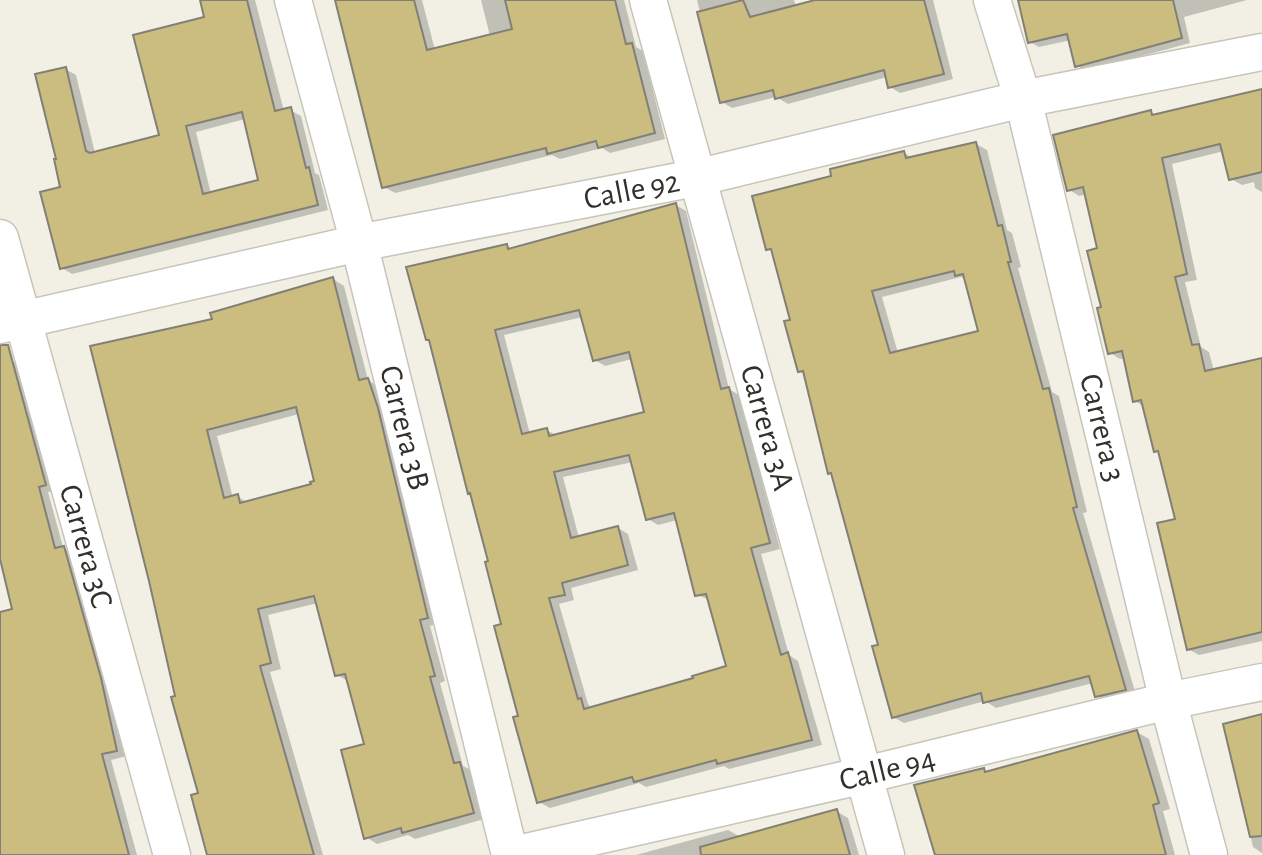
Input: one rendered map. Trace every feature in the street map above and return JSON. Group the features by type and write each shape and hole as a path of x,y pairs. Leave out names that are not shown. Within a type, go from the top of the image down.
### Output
{"street":[{"name":"Carrera 3B","path":"293,0 359,243 512,855"},
{"name":"Carrera 3A","path":"648,0 700,177 886,855"},
{"name":"Carrera 3","path":"992,0 1023,99 1168,701 1209,855"},
{"name":"Calle 92","path":"11,323 359,243 700,177 1023,99 1262,52"},
{"name":"Carrera 3C","path":"0,238 11,323 172,855"},
{"name":"Calle 94","path":"512,855 865,775 1168,701 1262,682"}],"building":[{"path":"200,0 247,0 275,111 291,107 318,205 60,269 40,192 60,187 35,74 66,67 86,151 90,153 159,135 133,35 204,17","holes":["242,112 258,180 203,194 186,126"]},
{"path":"335,0 414,0 427,50 512,29 505,0 615,0 626,44 632,43 655,133 598,148 596,141 547,154 546,148 382,188"},
{"path":"743,0 750,17 815,0 924,0 944,74 888,88 884,70 775,99 773,90 720,103 697,12"},
{"path":"1018,0 1173,0 1182,38 1075,67 1067,34 1028,43"},
{"path":"1262,89 1262,172 1229,180 1220,144 1162,158 1187,274 1175,277 1192,345 1199,344 1205,371 1262,358 1262,632 1187,650 1157,523 1175,519 1158,451 1154,452 1141,400 1133,402 1122,351 1108,354 1097,308 1101,307 1087,251 1097,248 1083,187 1067,191 1053,135 1151,110 1152,115"},
{"path":"976,142 998,226 1002,225 1011,262 1008,262 1043,389 1049,388 1077,507 1073,508 1126,690 1095,697 1089,676 983,703 981,693 892,718 872,646 878,645 831,473 828,474 803,371 798,372 784,321 790,320 771,249 766,250 752,196 831,176 830,169 904,151 906,158","holes":["954,271 955,276 963,274 978,331 890,353 872,291"]},
{"path":"676,203 721,389 729,387 770,543 751,548 781,655 788,652 812,740 717,764 716,760 634,782 632,777 537,803 513,717 518,716 494,626 501,624 485,562 488,561 429,340 426,340 406,267 507,244 508,249","holes":["579,310 593,361 629,352 644,412 549,436 547,428 522,434 495,330","629,455 646,520 674,513 695,596 706,594 726,666 584,709 581,698 578,699 549,598 565,595 562,583 628,565 618,526 571,538 554,472"]},
{"path":"333,277 359,380 368,378 378,408 428,618 420,620 435,676 430,677 454,763 460,762 474,813 402,833 401,828 364,839 341,750 364,744 345,674 335,676 314,596 258,609 271,663 260,666 314,855 207,855 191,795 198,793 171,697 175,696 149,581 90,346 212,319 210,313","holes":["296,407 314,481 240,503 238,494 224,498 207,430"]},
{"path":"0,345 8,345 46,485 39,487 55,548 64,546 101,678 117,751 102,754 129,855 0,855 0,612 12,609 0,559"},
{"path":"1262,714 1262,836 1250,837 1223,724"},
{"path":"1137,730 1159,803 1153,805 1166,855 935,855 914,785 984,768 985,772"},
{"path":"837,809 850,855 701,855 700,847"}]}
